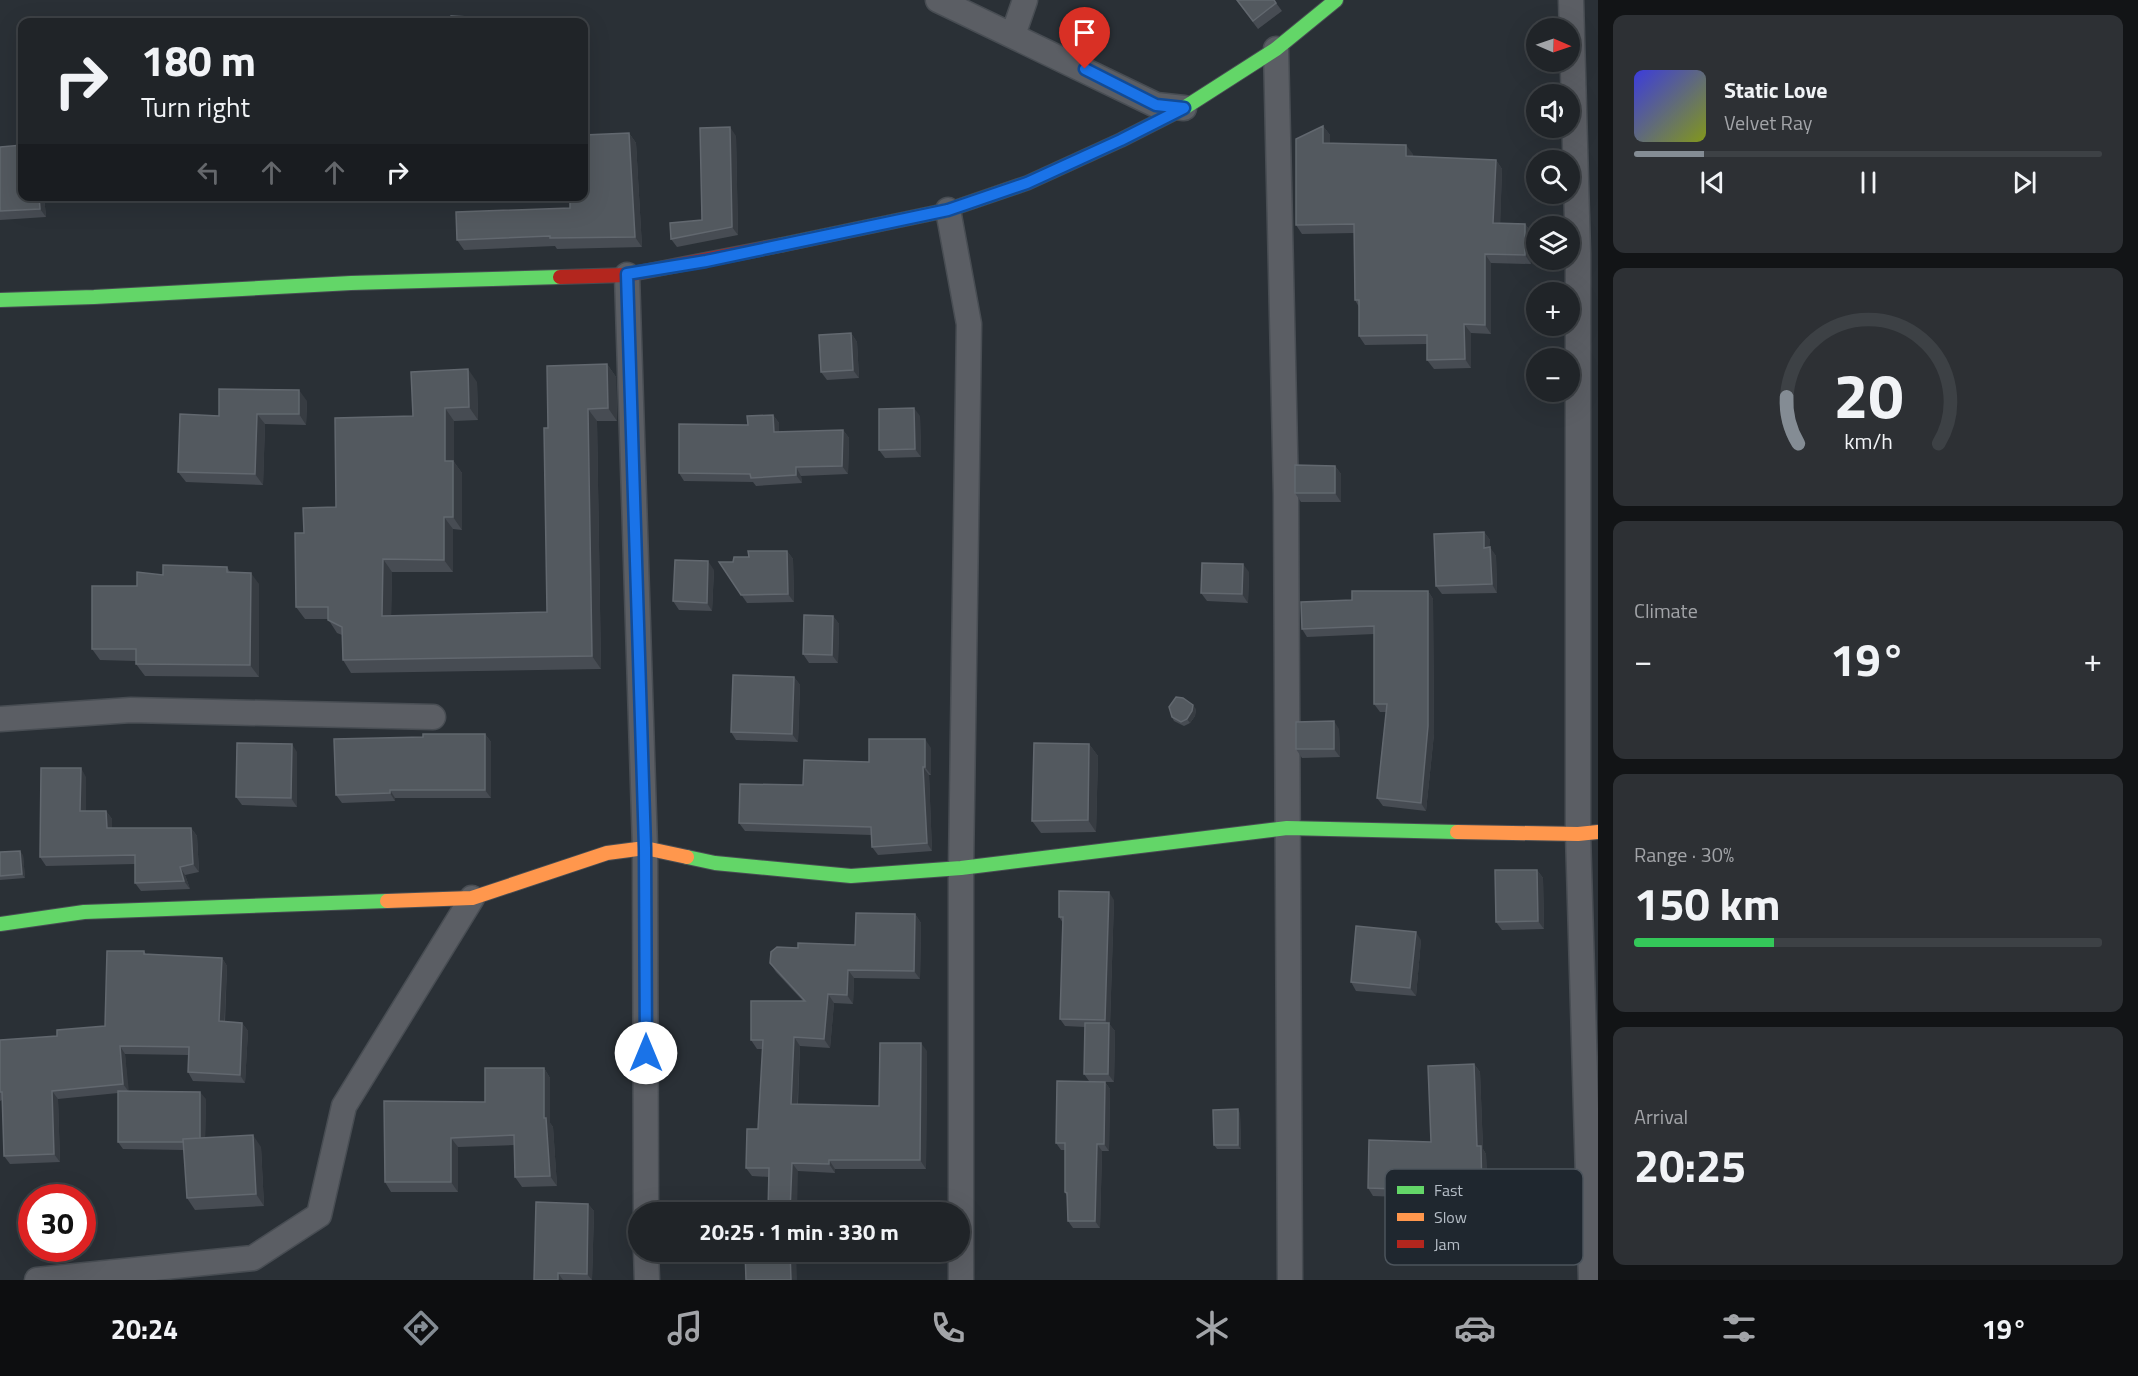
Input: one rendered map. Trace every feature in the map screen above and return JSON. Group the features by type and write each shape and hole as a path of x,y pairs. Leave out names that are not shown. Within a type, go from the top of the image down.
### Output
{"main road":[{"path":"0,300 351,283 627,274 706,261 948,210 1027,183 1184,108 1276,49 1336,0"},
{"path":"0,924 84,912 472,898 607,854 645,848 715,863 851,876 961,868 1287,828 1588,833"}],"street":[{"path":"938,0 1156,105 1184,108"},
{"path":"1013,35 1025,0"},
{"path":"1571,0 1578,254 1588,833 1591,1280"},
{"path":"1276,49 1286,482 1290,1280"},
{"path":"948,210 969,324 961,868 961,1280"},
{"path":"627,274 645,848 646,1202"},
{"path":"0,719 131,710 433,717"},
{"path":"37,1280 253,1258 319,1215 344,1106 472,898"},
{"path":"646,1262 647,1280"}],"building":[{"path":"1237,0 1274,0 1276,3 1253,21"},
{"path":"451,16 488,18 451,18"},
{"path":"1323,126 1323,143 1406,145 1406,156 1496,160 1493,223 1525,224 1525,255 1485,254 1485,325 1464,324 1465,359 1427,360 1427,335 1359,336 1359,300 1355,300 1354,224 1296,225 1296,139"},
{"path":"730,127 732,227 671,239 670,223 702,220 700,128"},
{"path":"629,133 635,237 550,238 550,236 457,240 456,212 570,208 570,201 588,201 588,135"},
{"path":"18,145 18,201 39,201 40,209 0,211 0,147"},
{"path":"851,333 853,370 821,372 819,335"},
{"path":"607,364 608,408 588,409 592,656 343,660 342,627 328,620 328,607 296,607 295,533 304,533 303,508 336,507 335,418 413,416 411,372 468,369 469,407 445,408 445,461 453,461 453,517 444,517 444,560 383,559 382,616 547,612 544,428 548,428 547,366"},
{"path":"219,389 299,390 299,414 257,414 255,474 178,472 180,414 219,416"},
{"path":"914,408 915,449 879,450 879,409"},
{"path":"773,415 774,432 843,430 842,466 796,467 796,475 751,478 750,474 679,473 679,424 748,425 747,416"},
{"path":"1295,465 1335,466 1335,493 1295,493"},
{"path":"1484,532 1484,548 1490,547 1492,584 1436,586 1434,534"},
{"path":"748,551 787,551 788,594 741,595 719,562 733,562 734,557 749,557"},
{"path":"675,560 708,561 707,603 673,601"},
{"path":"1202,563 1243,564 1242,594 1201,593"},
{"path":"163,565 227,567 227,572 251,573 250,665 136,664 136,649 92,649 92,586 137,586 137,572 163,575"},
{"path":"1352,591 1428,591 1428,726 1421,803 1377,798 1387,704 1374,704 1374,626 1302,629 1301,602 1352,600"},
{"path":"804,615 833,616 832,655 803,654"},
{"path":"733,675 794,677 792,734 731,732"},
{"path":"1176,697 1183,698 1193,705 1187,719 1181,722 1172,717 1169,707"},
{"path":"1334,721 1334,749 1296,749 1296,722"},
{"path":"423,734 485,734 485,790 390,790 390,793 336,795 334,739 423,737"},
{"path":"869,739 925,739 925,767 923,767 927,843 872,847 871,827 739,823 740,784 803,785 804,760 869,762"},
{"path":"237,743 292,744 291,798 236,797"},
{"path":"1034,743 1089,744 1088,820 1032,821"},
{"path":"41,768 81,768 80,811 106,811 107,828 191,828 193,864 180,867 184,881 135,883 135,855 40,857"},
{"path":"20,851 22,874 0,876 0,852"},
{"path":"1495,870 1537,870 1538,921 1496,922"},
{"path":"1059,891 1109,892 1105,1020 1060,1019 1063,917 1059,917"},
{"path":"856,913 915,914 914,971 848,970 847,995 828,994 824,1039 794,1037 791,1104 879,1106 880,1043 921,1043 920,1160 829,1160 829,1164 792,1163 790,1202 768,1202 769,1168 746,1168 747,1129 758,1129 763,1040 751,1040 751,1001 805,1001 770,963 771,952 777,947 798,948 798,943 855,945"},
{"path":"1356,926 1416,932 1410,988 1351,982"},
{"path":"107,951 144,951 144,954 222,958 219,1021 242,1023 240,1075 188,1072 189,1047 120,1046 123,1084 52,1091 54,1154 4,1156 0,1040 57,1036 57,1030 105,1026"},
{"path":"1085,1023 1109,1023 1108,1074 1084,1074"},
{"path":"1474,1064 1477,1146 1481,1146 1481,1169 1385,1169 1385,1189 1368,1188 1369,1140 1431,1142 1428,1066"},
{"path":"485,1068 544,1068 544,1118 546,1118 550,1176 515,1177 514,1135 451,1138 451,1182 385,1182 384,1101 485,1102"},
{"path":"1057,1081 1105,1082 1104,1144 1097,1144 1095,1221 1068,1221 1067,1193 1065,1192 1065,1143 1056,1143"},
{"path":"118,1091 200,1092 200,1138 183,1139 183,1142 118,1142"},
{"path":"1238,1109 1238,1145 1214,1145 1213,1110"},
{"path":"253,1135 256,1194 187,1198 183,1139"},
{"path":"536,1202 588,1204 587,1274 558,1273 558,1280 534,1280"},
{"path":"745,1262 790,1262 791,1280 746,1280"}],"traffic: fast":[{"path":"781,245 948,210 1027,183 1184,108 1276,49 1336,0"},
{"path":"0,300 351,283 560,277"},
{"path":"687,857 715,863 851,876 961,868 1287,828 1457,832"},
{"path":"0,924 84,912 387,901"}],"traffic: slow":[{"path":"1457,832 1578,834 1598,832"},
{"path":"387,901 472,898 607,853 645,848 687,857"}],"traffic: jam":[{"path":"560,277 627,275 781,245"}],"route":[{"path":"646,1053 645,848 627,274 706,261 948,210 1027,183 1184,108 1156,105 1085,69"}]}
